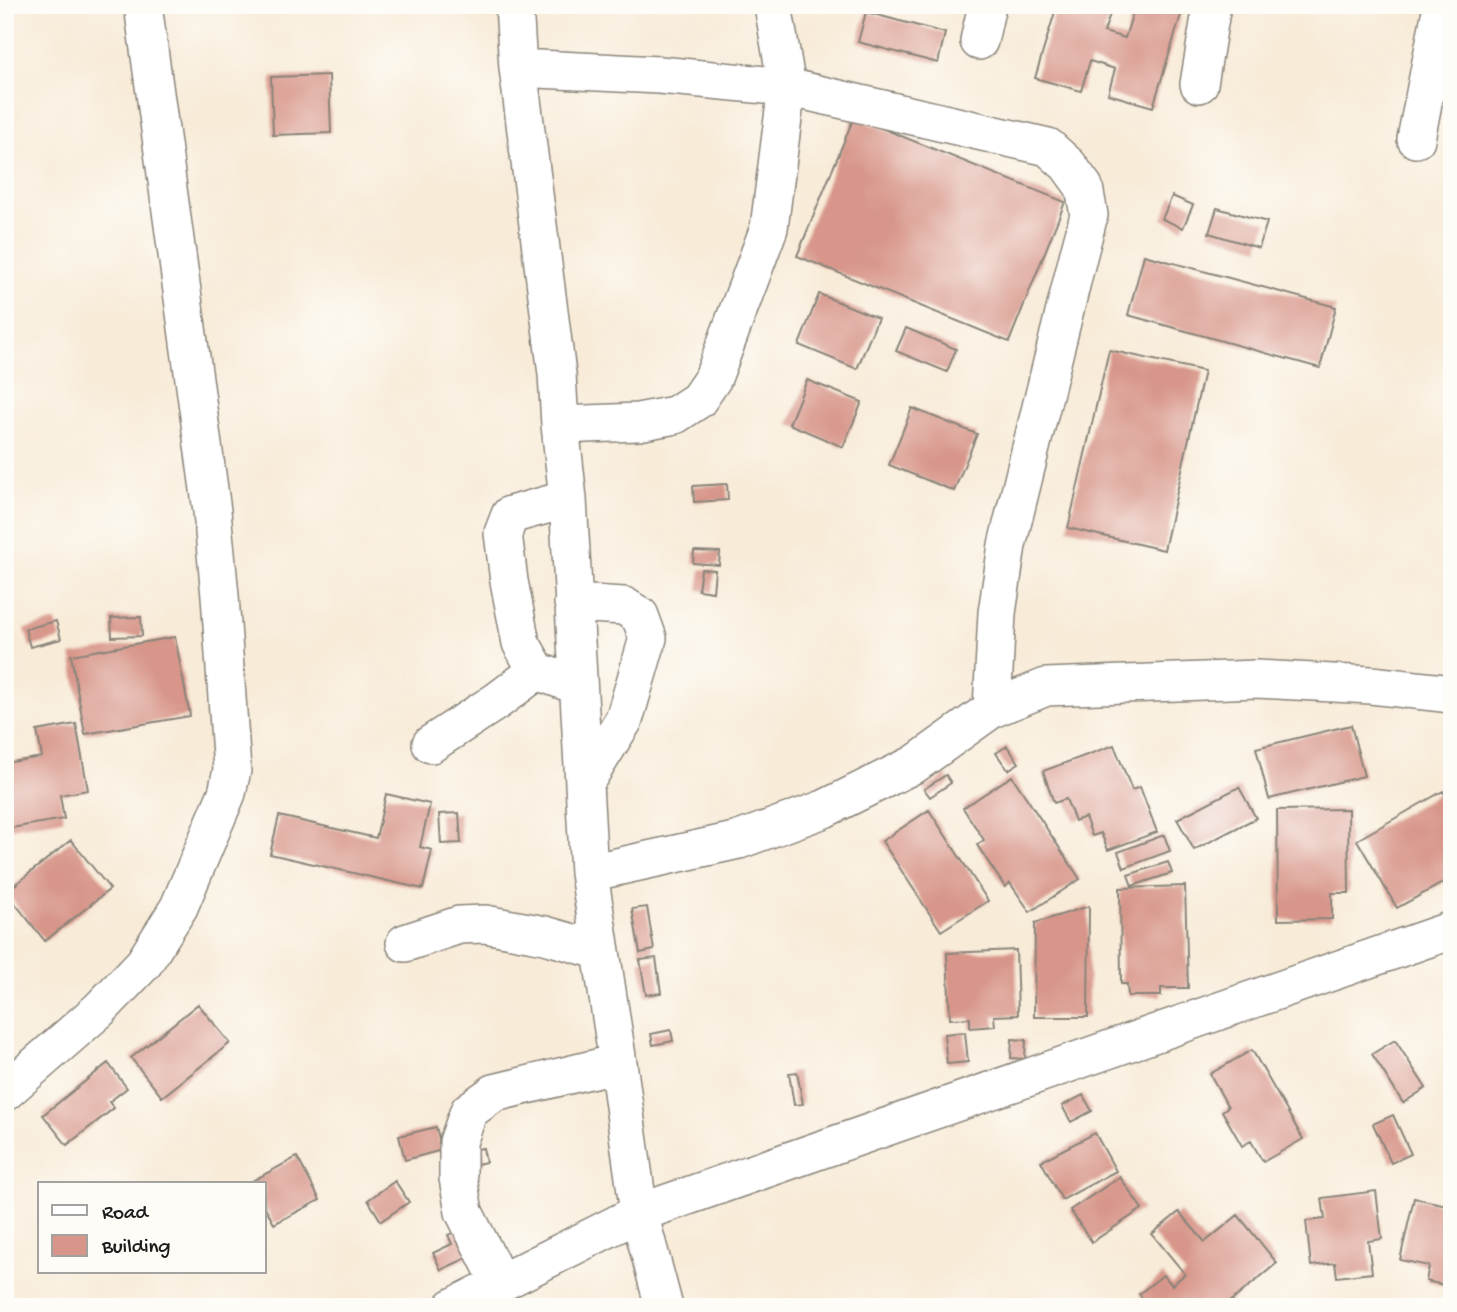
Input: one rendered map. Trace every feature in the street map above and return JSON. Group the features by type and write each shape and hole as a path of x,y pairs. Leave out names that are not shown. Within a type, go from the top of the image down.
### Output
{"street":[{"path":"5,1092 99,1010 144,963 179,907 227,793 232,770 212,511 143,5"},
{"path":"514,5 518,68 556,374 568,499 589,873 639,1213 664,1307"},
{"path":"560,425 638,422 675,415 698,400 713,378 769,228 787,87 773,5"},
{"path":"979,41 987,5"},
{"path":"1199,84 1212,5"},
{"path":"1416,139 1442,5"},
{"path":"518,68 659,75 787,87 1048,147 1068,165 1084,187 1089,215 1007,545 997,613 992,709"},
{"path":"568,499 510,515 503,533 521,643 537,671 578,686"},
{"path":"573,603 624,606 640,616 648,638 624,720 584,784"},
{"path":"431,744 537,671"},
{"path":"589,873 739,840 824,809 915,764 992,709 1046,687 1256,679 1371,685 1452,694"},
{"path":"405,943 459,925 485,924 545,935 601,951"},
{"path":"453,1307 639,1213 1452,930"},
{"path":"500,1283 464,1212 458,1178 458,1142 469,1111 494,1093 618,1063"}],"building":[{"path":"1057,5 1113,5 1104,32 1125,38 1135,5 1184,5 1153,107 1108,94 1115,69 1090,61 1081,91 1035,78"},
{"path":"866,12 945,33 938,63 858,42"},
{"path":"329,75 331,133 273,135 271,77"},
{"path":"854,117 1065,202 1009,342 797,256"},
{"path":"1172,196 1193,205 1183,228 1162,219"},
{"path":"1217,208 1267,222 1259,248 1209,233"},
{"path":"1144,255 1336,307 1320,368 1128,315"},
{"path":"819,294 878,318 857,369 799,345"},
{"path":"906,328 956,349 947,372 896,351"},
{"path":"1109,350 1204,371 1164,550 1068,528"},
{"path":"807,380 862,402 843,447 789,424"},
{"path":"912,408 977,434 954,491 889,465"},
{"path":"727,484 728,500 694,502 693,486"},
{"path":"694,551 720,552 719,565 693,563"},
{"path":"701,569 715,570 713,592 698,590"},
{"path":"141,617 142,636 112,637 111,618"},
{"path":"56,621 61,639 30,647 25,629"},
{"path":"175,637 190,716 85,734 71,655"},
{"path":"76,724 88,790 60,795 64,819 5,829 5,763 42,757 37,731"},
{"path":"1351,725 1364,776 1269,799 1256,748"},
{"path":"1114,745 1132,790 1140,787 1157,832 1108,850 1101,833 1092,836 1085,817 1075,821 1066,799 1054,803 1043,771"},
{"path":"1007,746 1019,763 1008,770 996,753"},
{"path":"946,775 951,783 930,797 924,789"},
{"path":"1012,776 1080,879 1030,912 1010,883 1005,887 977,845 984,840 963,808"},
{"path":"1239,787 1256,818 1194,850 1177,819"},
{"path":"1443,791 1452,807 1452,878 1397,908 1357,840"},
{"path":"386,794 430,804 420,847 432,850 423,889 270,854 279,816 376,838"},
{"path":"1348,809 1349,893 1332,893 1332,919 1278,920 1277,810"},
{"path":"929,810 988,901 941,931 882,841"},
{"path":"459,813 461,843 441,844 439,814"},
{"path":"1164,835 1170,851 1124,868 1118,852"},
{"path":"71,840 110,889 45,941 6,892"},
{"path":"1168,862 1172,873 1132,886 1128,875"},
{"path":"1185,886 1188,988 1161,988 1161,996 1128,996 1127,984 1121,984 1120,888"},
{"path":"1089,906 1088,1017 1034,1017 1035,923"},
{"path":"647,907 654,950 640,953 632,909"},
{"path":"1016,950 1018,1015 994,1016 995,1026 970,1028 970,1018 950,1019 947,953"},
{"path":"656,958 661,993 646,995 640,960"},
{"path":"198,1004 230,1043 162,1097 131,1058"},
{"path":"671,1030 673,1041 653,1045 651,1034"},
{"path":"965,1032 968,1062 947,1064 944,1034"},
{"path":"1012,1039 1026,1040 1025,1059 1011,1058"},
{"path":"1395,1040 1426,1088 1403,1103 1372,1054"},
{"path":"1252,1050 1303,1139 1263,1162 1251,1141 1242,1146 1222,1111 1228,1107 1210,1074"},
{"path":"108,1063 127,1088 109,1102 114,1108 67,1145 43,1115"},
{"path":"797,1072 803,1104 794,1105 789,1073"},
{"path":"1083,1095 1092,1111 1071,1122 1062,1106"},
{"path":"1393,1115 1411,1154 1391,1163 1373,1124"},
{"path":"436,1127 442,1150 405,1160 399,1136"},
{"path":"1095,1133 1116,1171 1062,1200 1041,1161"},
{"path":"483,1148 486,1162 468,1166 465,1151"},
{"path":"297,1157 320,1200 274,1224 266,1209 266,1182 252,1181"},
{"path":"1120,1177 1142,1209 1092,1242 1070,1210"},
{"path":"395,1181 409,1202 381,1221 368,1200"},
{"path":"1376,1191 1382,1239 1368,1241 1372,1273 1337,1277 1335,1263 1311,1266 1306,1221 1325,1219 1322,1198"},
{"path":"1414,1198 1452,1206 1452,1287 1426,1281 1429,1266 1400,1260"},
{"path":"1179,1212 1205,1242 1238,1215 1277,1263 1224,1307 1149,1307 1139,1294 1163,1275 1172,1285 1185,1274 1152,1234"},
{"path":"459,1230 471,1256 441,1270 433,1253 452,1244 448,1235"}]}
